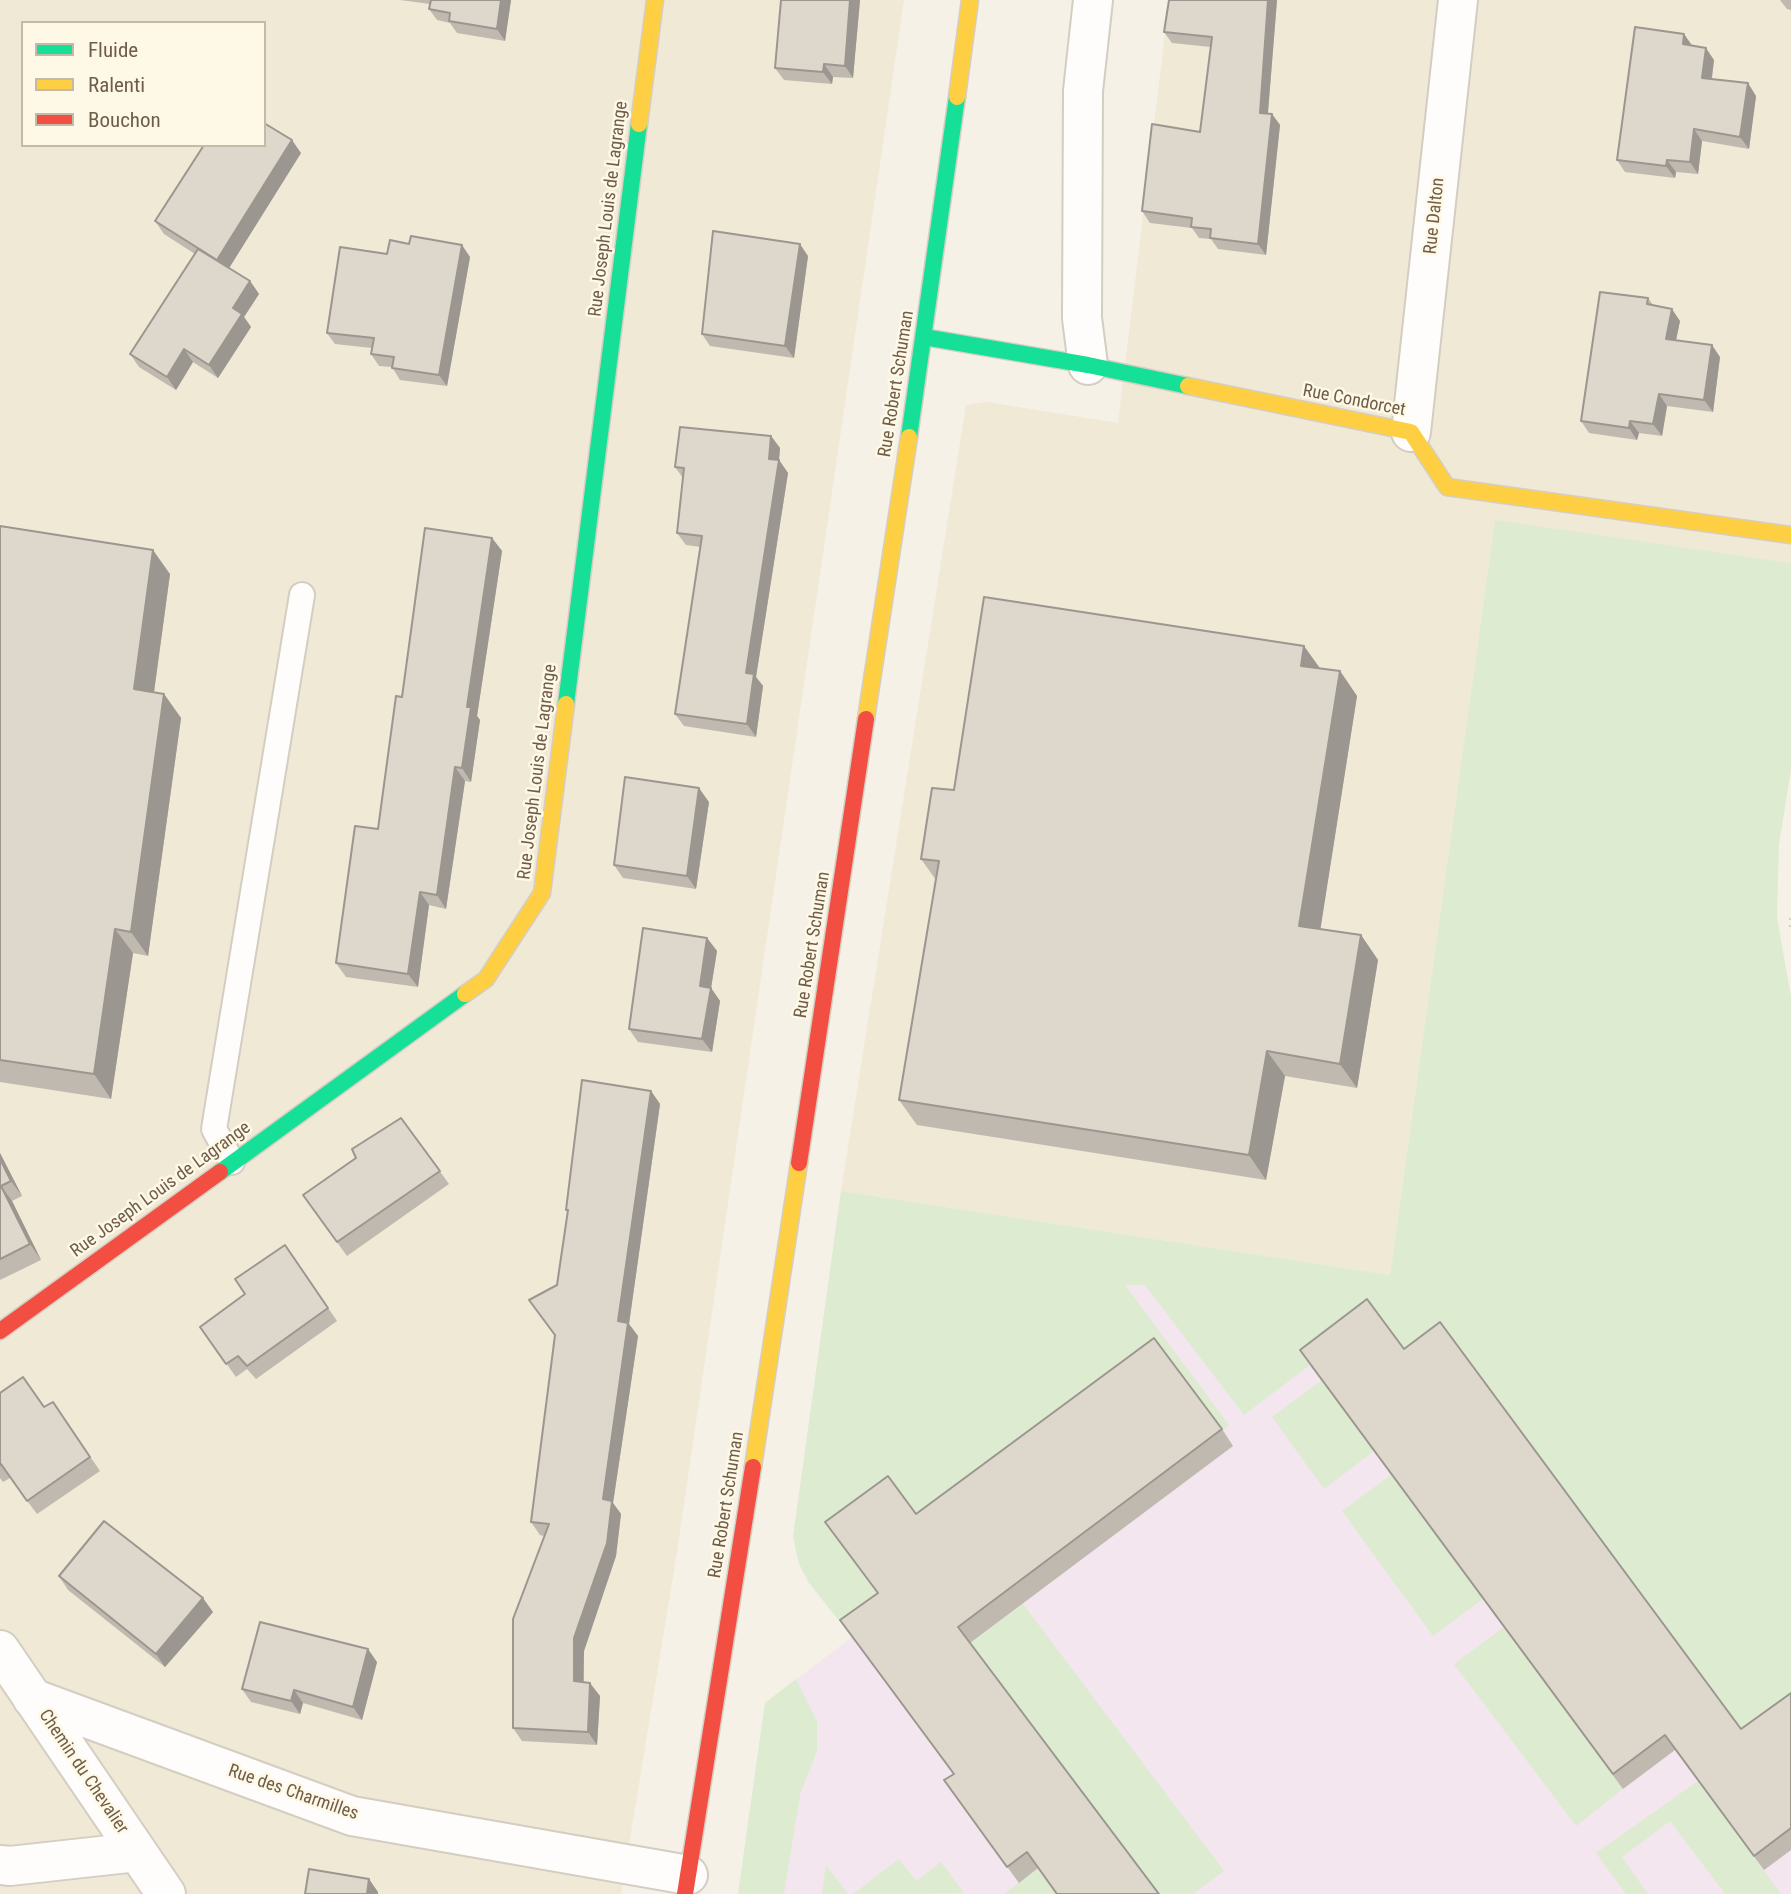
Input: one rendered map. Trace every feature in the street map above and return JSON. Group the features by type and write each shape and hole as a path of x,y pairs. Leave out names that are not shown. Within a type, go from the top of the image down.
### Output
{"street":[{"name":"Rue Joseph Louis de Lagrange","path":"0,1331 486,979 542,893 655,0"},
{"name":"Rue Robert Schuman","path":"686,1885 752,1471 924,337 970,0"},
{"path":"1088,365 1082,318 1083,91 1093,0"},
{"name":"Rue Dalton","path":"1411,432 1458,0"},
{"name":"Rue Condorcet","path":"924,337 1088,365 1411,432 1447,487 1791,535"},
{"name":"Chemin du Chevalier","path":"0,1650 166,1894"},
{"name":"Rue des Charmilles","path":"32,1698 352,1816 686,1885"},
{"path":"0,1865 137,1852"}],"lane":[{"path":"232,1162 214,1129 302,595"}],"path":[{"path":"1791,918 1791,930"}],"shaded area":[{"path":"0,0 904,0 677,1552 621,1894 0,1894"},
{"path":"1169,0 1791,0 1791,563 1495,521 1390,1275 841,1191 966,405 987,402 1118,423"},
{"path":"841,1191 1791,1394 1791,1894 738,1894 765,1703 852,1637 809,1583 799,1564 793,1537"}],"green space":[{"path":"1495,520 1791,563 1791,769 1779,845 1777,917 1791,997 1791,1715 1724,1763 1377,1314 1244,1415 1145,1285 1125,1285 1229,1425 889,1609 852,1637 809,1583 799,1564 793,1537 841,1191 1390,1275"},
{"path":"1373,1342 1374,1451 1324,1489 1272,1417"},
{"path":"1391,1475 1483,1599 1433,1636 1342,1511"},
{"path":"1023,1604 1224,1871 1193,1894 1158,1894 970,1643"},
{"path":"1504,1627 1623,1789 1576,1826 1454,1664"},
{"path":"796,1679 817,1721 817,1750 800,1795 784,1894 738,1894 765,1703"},
{"path":"1698,1781 1781,1894 1725,1894 1670,1821 1622,1857 1648,1894 1626,1894 1596,1853"},
{"path":"899,1859 916,1881 941,1862 964,1893 853,1894"},
{"path":"826,1865 848,1894 822,1894"},
{"path":"1038,1868 1057,1894 1004,1894"}],"building":[{"path":"431,0 501,0 497,29 449,21 450,13 429,9"},
{"path":"781,0 850,0 845,66 824,64 823,72 775,68"},
{"path":"1169,0 1268,0 1260,113 1272,114 1258,244 1210,238 1211,229 1191,227 1192,218 1142,211 1152,124 1200,132 1212,37 1164,32"},
{"path":"1635,27 1684,34 1683,44 1706,48 1702,78 1748,83 1740,137 1694,129 1690,162 1667,160 1666,166 1617,160"},
{"path":"266,124 292,140 217,260 155,221 203,147 266,147"},
{"path":"713,231 800,244 785,346 702,334"},
{"path":"411,236 462,245 439,375 392,368 394,357 371,354 374,338 327,333 340,247 387,254 390,240 409,244"},
{"path":"198,249 250,281 233,308 242,314 209,365 184,349 167,377 130,354"},
{"path":"1600,292 1648,298 1647,304 1672,309 1666,339 1712,345 1704,400 1659,394 1653,424 1630,421 1629,428 1581,421"},
{"path":"680,427 771,436 769,459 779,460 746,673 754,674 747,724 675,714 702,536 677,533 684,468 675,467"},
{"path":"0,526 153,550 134,689 164,694 131,932 115,929 94,1074 0,1060"},
{"path":"425,528 492,538 467,707 471,707 462,768 455,767 437,895 420,892 408,974 336,963 355,826 378,829 396,696 402,697"},
{"path":"984,597 1304,646 1301,666 1340,671 1299,926 1361,935 1340,1064 1267,1051 1249,1155 899,1100 939,861 921,859 932,788 954,790"},
{"path":"625,777 699,788 687,876 614,865"},
{"path":"643,928 707,938 700,986 711,988 702,1039 629,1029"},
{"path":"582,1080 651,1091 618,1321 628,1323 603,1499 612,1501 607,1543 574,1638 574,1681 590,1683 588,1732 513,1728 513,1619 549,1524 531,1522 555,1335 529,1300 557,1285"},
{"path":"401,1118 440,1171 337,1242 303,1195 356,1158 352,1149"},
{"path":"0,1159 11,1181 1,1186 30,1244 0,1259"},
{"path":"285,1245 328,1308 247,1366 238,1356 226,1364 200,1327 245,1294 235,1279"},
{"path":"1367,1299 1404,1349 1440,1322 1741,1729 1791,1693 1791,1828 1754,1856 1665,1735 1613,1774 1300,1350"},
{"path":"1154,1338 1222,1429 958,1627 1159,1894 1057,1894 1027,1852 1007,1867 944,1780 954,1774 840,1620 878,1593 825,1522 888,1476 916,1514"},
{"path":"23,1377 44,1407 53,1402 90,1457 27,1501 0,1465 0,1393"},
{"path":"104,1521 203,1598 156,1654 59,1576"},
{"path":"260,1622 368,1649 353,1707 294,1690 291,1701 242,1689"},
{"path":"309,1869 369,1879 367,1894 305,1894"}],"traffic: fast":[{"path":"909,437 957,97"},
{"path":"566,704 639,124"},
{"path":"924,337 1088,365 1188,386"},
{"path":"220,1172 465,994"}],"traffic: slow":[{"path":"639,124 655,0"},
{"path":"957,97 970,0"},
{"path":"1188,386 1411,432 1447,487 1791,535"},
{"path":"866,719 909,437"},
{"path":"465,994 486,979 542,893 566,704"},
{"path":"753,1467 799,1163"}],"traffic: jam":[{"path":"799,1163 866,719"},
{"path":"0,1331 220,1172"},
{"path":"685,1894 753,1467"}]}
